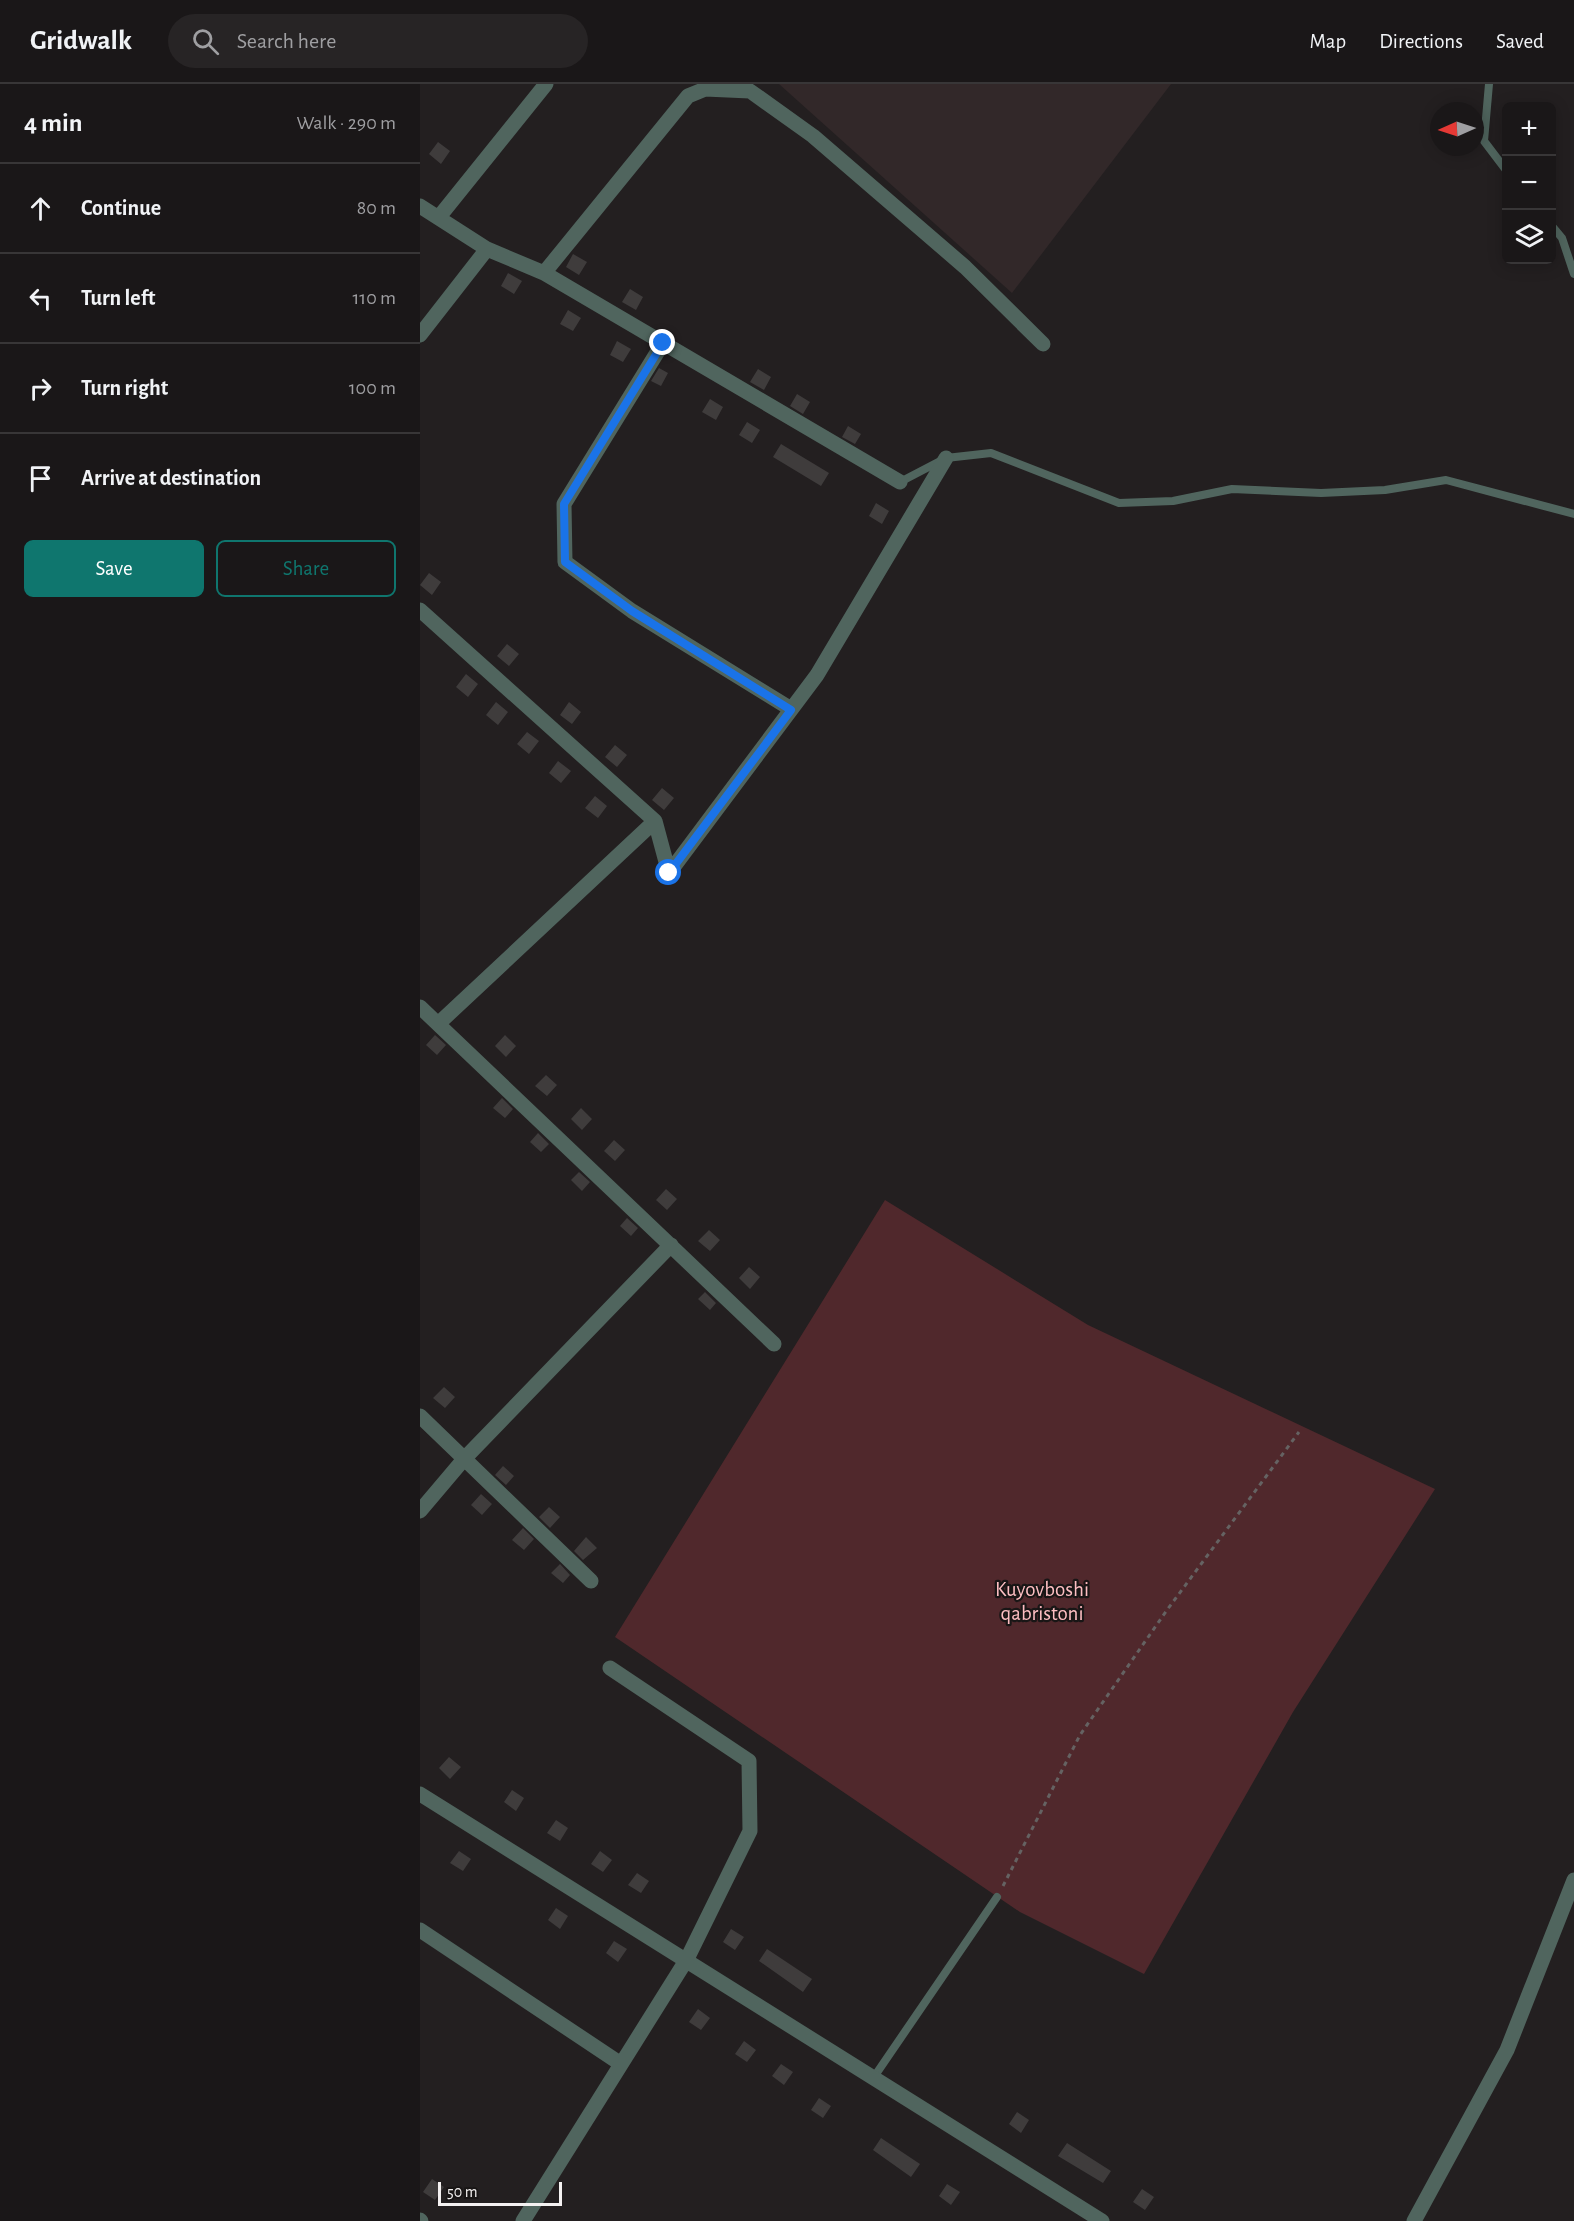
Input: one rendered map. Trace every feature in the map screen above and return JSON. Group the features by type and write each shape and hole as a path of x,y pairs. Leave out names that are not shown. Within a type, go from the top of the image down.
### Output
{"street":[{"path":"439,217 545,85"},
{"path":"544,273 688,96 705,89 750,91 813,136 956,259 1043,344"},
{"path":"420,206 487,249 544,273 900,482"},
{"path":"420,335 487,249"},
{"path":"663,343 564,504 565,562 632,611 791,710"},
{"path":"420,610 655,821 669,873 817,675 946,458"},
{"path":"438,1024 655,821"},
{"path":"420,1007 774,1344"},
{"path":"420,1511 464,1459 671,1245"},
{"path":"420,1416 591,1581"},
{"path":"523,2221 687,1959 750,1831 749,1761 610,1668"},
{"path":"420,1794 687,1959 1102,2221"},
{"path":"1414,2221 1507,2050 1574,1880"},
{"path":"420,1930 621,2064"}],"lane":[{"path":"1489,84 1484,141 1502,165"},
{"path":"1556,231 1562,238 1574,274"},
{"path":"900,482 946,458 991,453 1119,503 1173,501 1232,489 1321,494 1385,490 1446,480 1574,514"},
{"path":"874,2077 997,1897"}],"path":[{"path":"997,1897 1080,1735 1167,1610 1299,1432"}],"shaded area":[{"path":"779,84 1171,84 1012,293"}],"green space":[{"name":"Kuyovboshi qabristoni","path":"885,1200 1088,1325 1435,1489 1293,1712 1144,1974 1020,1912 615,1637"}],"building":[{"path":"438,142 450,151 441,164 429,154"},
{"path":"573,254 587,262 579,275 566,267"},
{"path":"508,273 522,281 514,294 501,286"},
{"path":"630,289 643,297 636,310 622,302"},
{"path":"568,310 581,318 573,331 560,324"},
{"path":"617,341 631,349 623,362 610,355"},
{"path":"659,368 668,373 661,386 651,381"},
{"path":"758,369 771,377 764,390 750,382"},
{"path":"797,394 810,402 803,414 790,406"},
{"path":"710,399 723,407 716,420 702,412"},
{"path":"747,422 760,430 752,443 739,435"},
{"path":"848,426 861,434 855,444 842,437"},
{"path":"781,444 829,473 821,486 773,457"},
{"path":"876,503 889,511 882,524 869,516"},
{"path":"429,573 441,582 432,595 420,585"},
{"path":"507,644 519,654 509,666 497,656"},
{"path":"466,674 478,684 468,697 456,687"},
{"path":"496,702 508,712 498,725 486,715"},
{"path":"569,702 581,712 572,724 560,715"},
{"path":"527,732 539,741 529,754 517,744"},
{"path":"615,745 627,755 617,767 605,757"},
{"path":"558,761 571,771 561,783 549,773"},
{"path":"662,788 674,798 664,810 652,800"},
{"path":"595,796 607,806 598,818 585,808"},
{"path":"435,1035 446,1045 437,1055 426,1045"},
{"path":"505,1035 516,1046 506,1057 495,1046"},
{"path":"546,1075 557,1085 547,1096 535,1086"},
{"path":"502,1098 513,1109 505,1118 493,1108"},
{"path":"581,1108 592,1119 582,1130 571,1119"},
{"path":"538,1133 549,1144 541,1152 530,1142"},
{"path":"614,1140 625,1150 615,1161 604,1151"},
{"path":"579,1172 590,1182 582,1191 571,1180"},
{"path":"666,1189 677,1199 667,1210 656,1200"},
{"path":"627,1218 638,1228 631,1236 620,1226"},
{"path":"709,1230 720,1240 710,1251 698,1241"},
{"path":"749,1267 760,1277 750,1289 739,1278"},
{"path":"705,1292 716,1303 710,1310 698,1299"},
{"path":"444,1387 455,1397 445,1408 433,1398"},
{"path":"503,1466 514,1476 506,1485 495,1475"},
{"path":"481,1494 492,1504 482,1515 471,1505"},
{"path":"549,1507 560,1517 550,1528 539,1517"},
{"path":"523,1528 534,1539 524,1550 512,1540"},
{"path":"586,1537 597,1548 583,1560 574,1551"},
{"path":"560,1564 570,1575 563,1583 551,1573"},
{"path":"449,1757 461,1767 450,1779 439,1768"},
{"path":"512,1790 524,1798 516,1811 504,1802"},
{"path":"556,1820 568,1828 560,1841 547,1833"},
{"path":"459,1851 471,1859 463,1871 450,1863"},
{"path":"600,1851 612,1860 603,1872 591,1864"},
{"path":"637,1873 649,1881 641,1893 628,1885"},
{"path":"556,1908 568,1916 560,1929 548,1920"},
{"path":"731,1929 744,1937 735,1950 723,1942"},
{"path":"614,1941 627,1949 618,1962 606,1953"},
{"path":"767,1949 812,1979 803,1992 759,1961"},
{"path":"698,2009 710,2018 701,2030 689,2022"},
{"path":"744,2041 756,2050 747,2062 735,2054"},
{"path":"781,2064 793,2072 784,2085 772,2076"},
{"path":"819,2098 831,2106 823,2118 811,2110"},
{"path":"1017,2112 1029,2120 1021,2133 1009,2124"},
{"path":"881,2138 920,2164 911,2177 873,2150"},
{"path":"1067,2143 1111,2171 1103,2183 1058,2156"},
{"path":"432,2179 444,2187 435,2200 423,2192"},
{"path":"947,2184 960,2192 951,2205 939,2196"},
{"path":"1142,2189 1154,2197 1145,2210 1133,2202"}],"route":[{"path":"663,343 564,504 565,562 632,611 791,710 669,873"}]}
